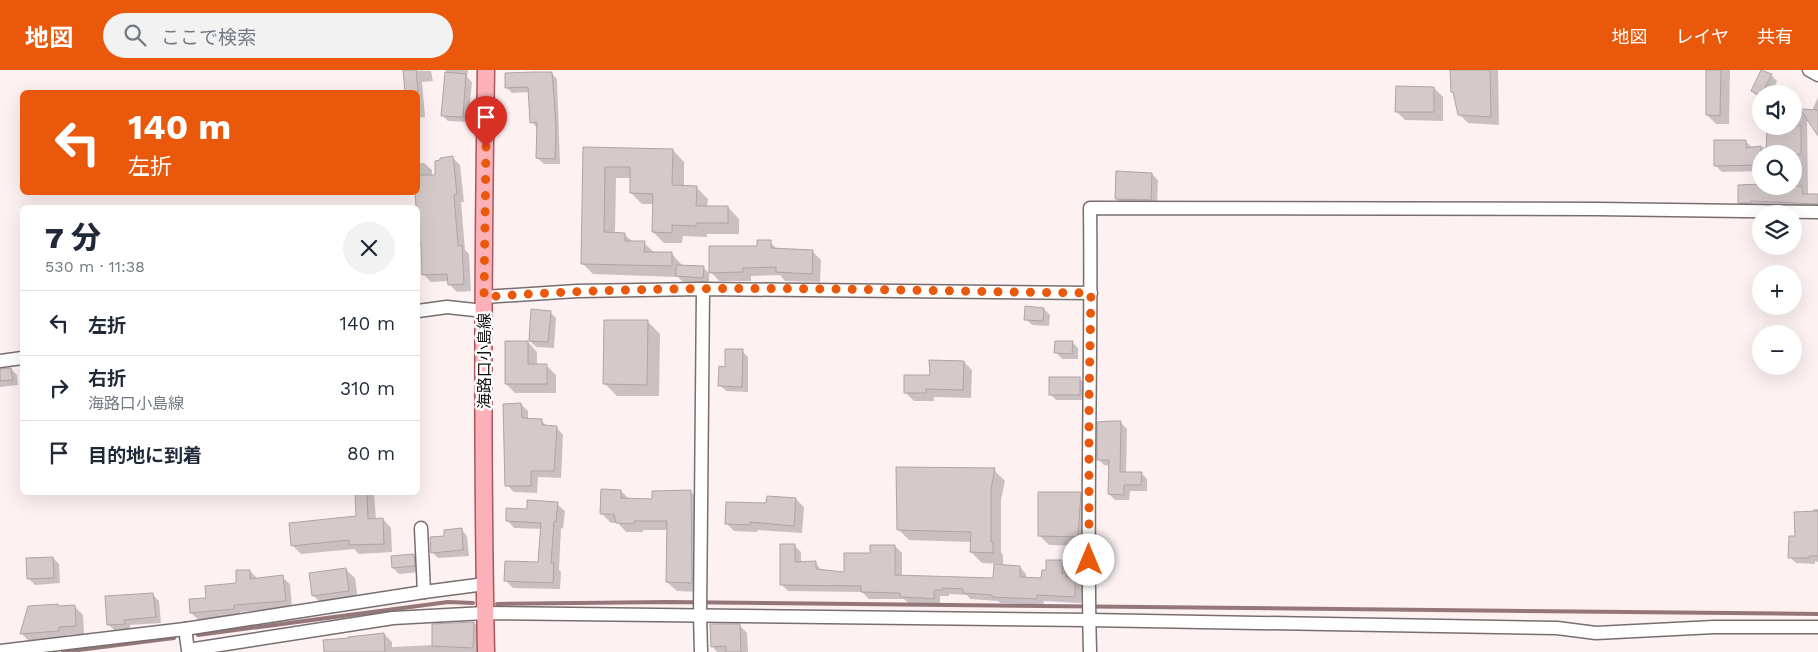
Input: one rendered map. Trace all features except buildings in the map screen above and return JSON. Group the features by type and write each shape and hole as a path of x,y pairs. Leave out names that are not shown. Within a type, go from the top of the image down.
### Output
{"main road":[{"name":"海路口小島線","path":"486,70 484,304 486,652"}],"street":[{"path":"1809,70 1818,75"},
{"path":"1090,652 1090,208 1598,209 1818,212"},
{"path":"701,652 703,289"},
{"path":"420,311 577,291 703,289 1091,293"},
{"path":"0,361 20,358"},
{"path":"421,528 424,592"},
{"path":"0,651 185,629 485,584"},
{"path":"185,629 188,650 393,618 485,613 1557,628 1596,633 1714,627 1818,627"}],"waterway":[{"path":"198,635 448,602 473,603"},
{"path":"497,604 667,602 1818,614"},
{"path":"63,652 174,638"}],"route":[{"path":"486,147 484,297 577,291 703,289 1091,293 1089,560"}]}
